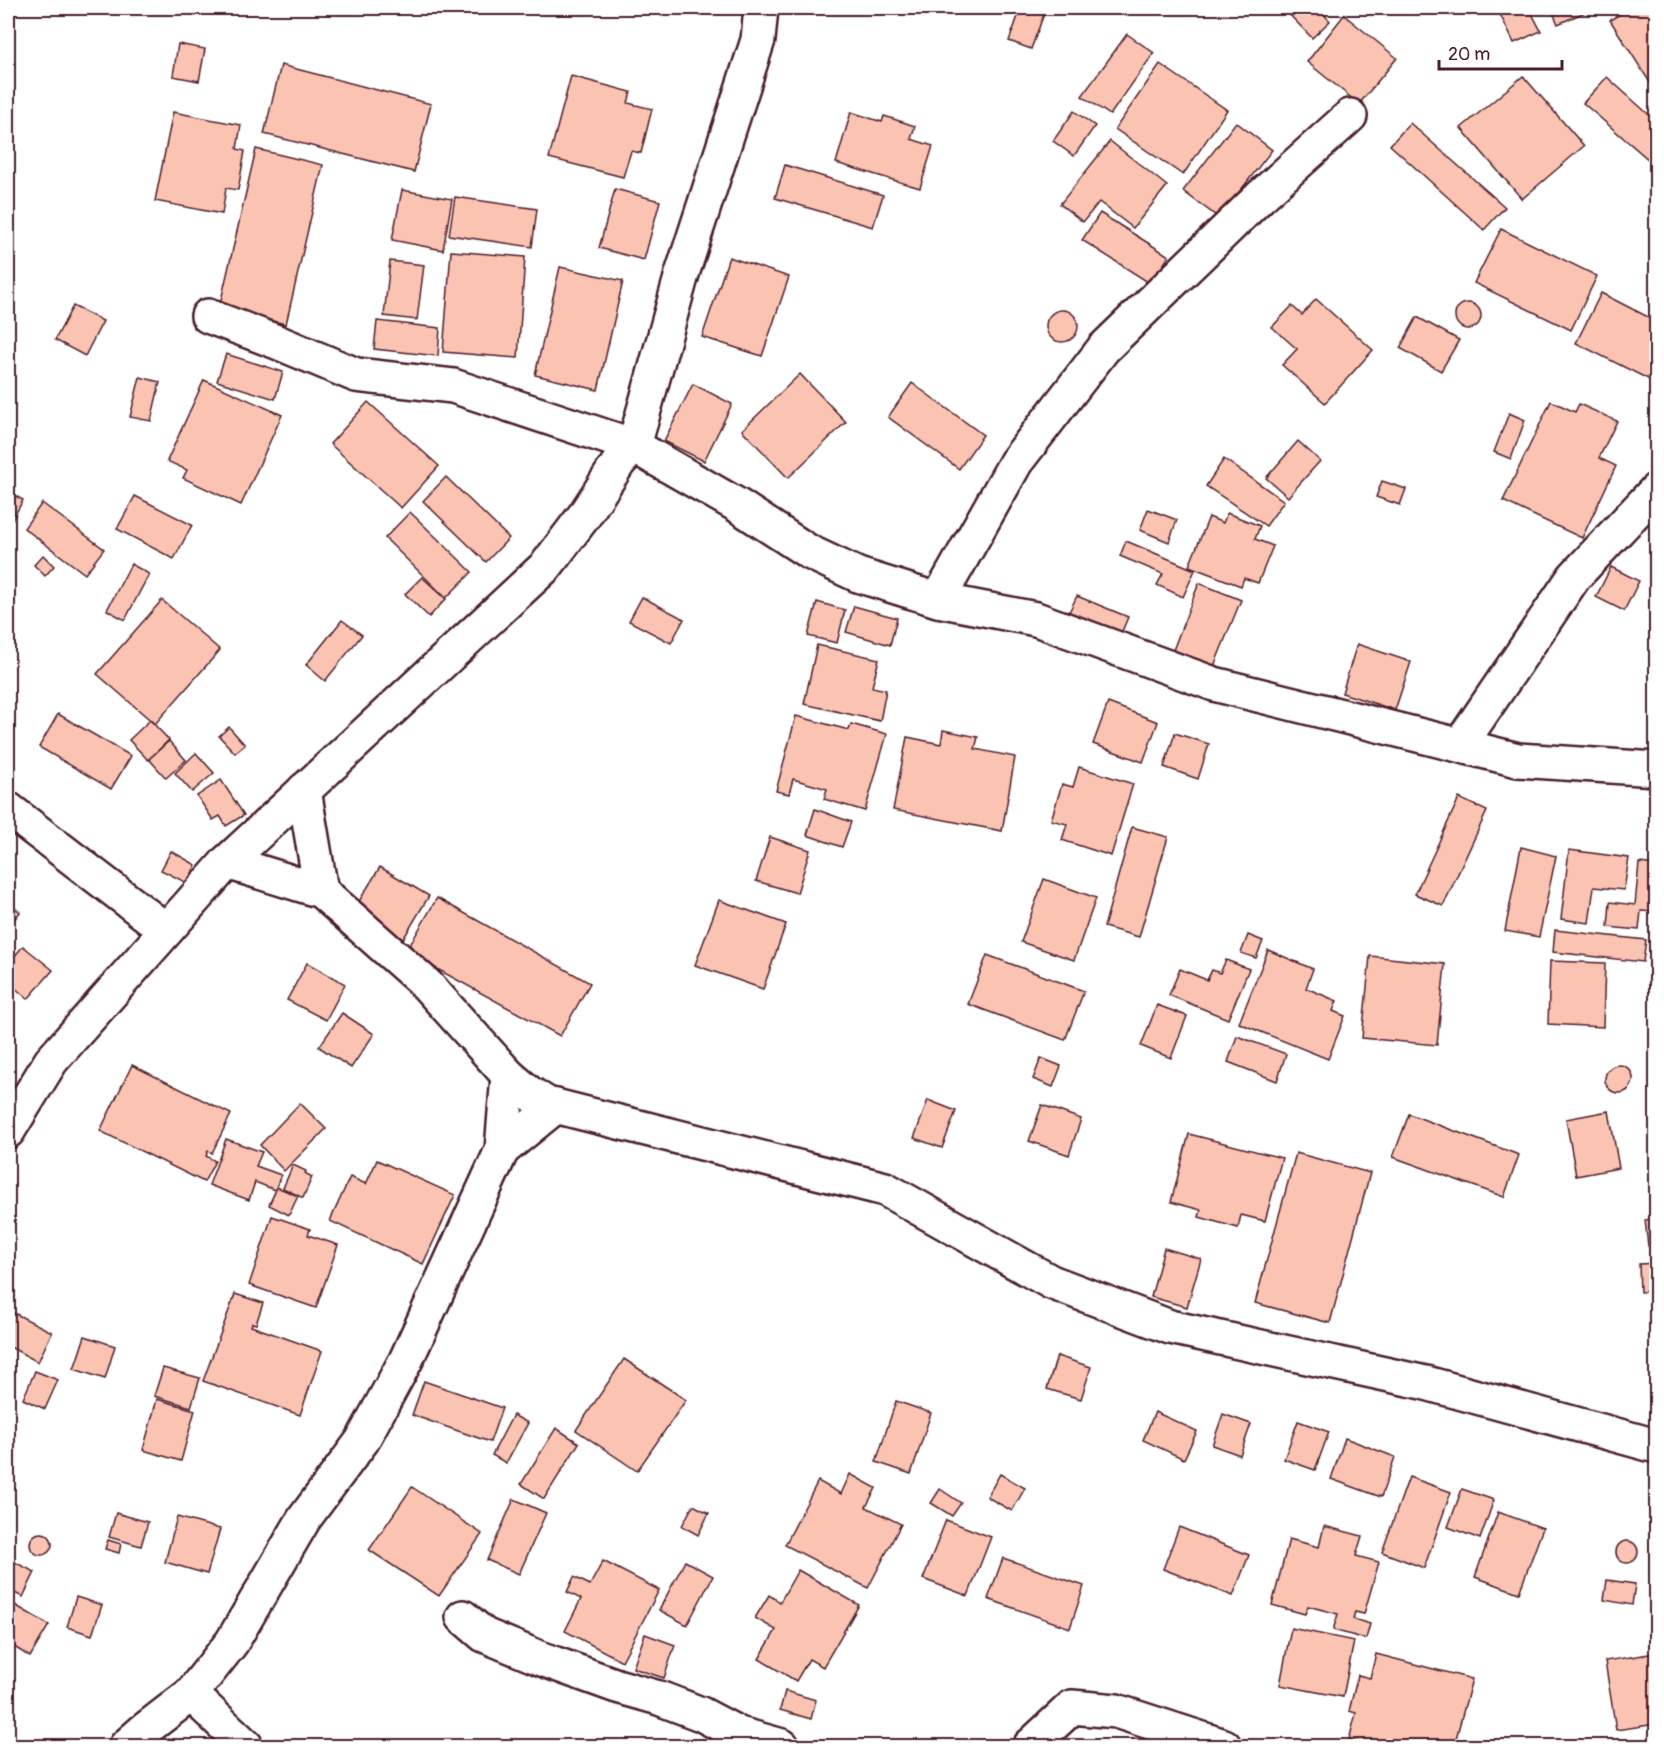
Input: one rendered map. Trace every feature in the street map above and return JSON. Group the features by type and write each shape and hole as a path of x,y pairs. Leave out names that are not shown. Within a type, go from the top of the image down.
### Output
{"street":[{"path":"8,1131 51,1061 227,862 546,566 584,516 619,462 634,446 682,274 758,40 761,8"},
{"path":"938,600 1016,462 1104,348 1260,197 1350,116"},
{"path":"208,316 356,375 453,386 634,446 737,505 809,552 858,575 938,600 1036,619 1214,684 1460,745 1518,759 1656,769"},
{"path":"1460,745 1574,577 1656,490"},
{"path":"303,790 321,891"},
{"path":"8,809 166,930"},
{"path":"227,862 321,891 427,985 508,1076 547,1104 885,1189 1051,1281 1170,1327 1426,1383 1656,1446"},
{"path":"126,1746 192,1694 232,1642 304,1519 362,1441 406,1360 502,1150 508,1076"},
{"path":"502,1150 556,1106"},
{"path":"463,1617 484,1635 542,1659 617,1686 659,1698 701,1714 739,1734 782,1746"},
{"path":"192,1694 246,1746"},
{"path":"1030,1746 1071,1707 1116,1711 1224,1746"}],"building":[{"path":"1021,8 1044,14 1031,49 1009,41"},
{"path":"1283,8 1318,8 1330,21 1312,38"},
{"path":"1497,8 1529,8 1541,31 1514,43"},
{"path":"1551,8 1594,8 1558,24"},
{"path":"1630,8 1656,8 1656,92 1610,20"},
{"path":"1344,15 1397,58 1359,104 1307,62"},
{"path":"1127,34 1154,53 1110,115 1082,96"},
{"path":"178,44 205,49 199,81 173,76"},
{"path":"1160,64 1227,110 1183,175 1115,129"},
{"path":"281,65 431,104 414,172 264,134"},
{"path":"571,76 631,92 628,103 652,109 641,153 631,151 623,177 549,158"},
{"path":"1523,76 1584,146 1522,199 1461,128"},
{"path":"1607,77 1656,121 1656,166 1583,103"},
{"path":"1074,111 1095,126 1074,156 1053,141"},
{"path":"173,112 241,125 237,149 245,151 238,190 226,188 222,214 155,201"},
{"path":"851,112 882,122 884,116 915,126 911,139 933,146 920,188 836,163"},
{"path":"1236,122 1272,150 1219,218 1183,191"},
{"path":"1410,123 1505,207 1484,230 1390,145"},
{"path":"1110,141 1167,186 1133,228 1099,202 1083,222 1060,204"},
{"path":"256,149 323,165 286,324 219,309"},
{"path":"785,165 883,195 873,227 775,198"},
{"path":"615,189 660,201 644,260 599,248"},
{"path":"402,190 452,199 443,250 392,240"},
{"path":"455,197 537,209 532,247 449,235"},
{"path":"1100,213 1169,256 1151,284 1082,240"},
{"path":"1501,229 1597,276 1571,330 1474,283"},
{"path":"451,251 525,257 518,358 443,352"},
{"path":"729,257 789,277 762,356 702,337"},
{"path":"390,261 424,265 417,320 384,316"},
{"path":"560,267 623,281 598,390 535,375"},
{"path":"1601,293 1656,321 1656,383 1576,343"},
{"path":"1316,299 1373,350 1325,403 1282,365 1297,349 1272,327 1292,306 1302,315"},
{"path":"1468,303 1477,307 1481,316 1477,325 1468,329 1459,325 1455,316 1459,307"},
{"path":"73,306 103,321 85,356 55,340"},
{"path":"1062,310 1073,315 1078,326 1073,337 1062,342 1051,337 1046,326 1051,315"},
{"path":"1417,317 1459,340 1441,371 1400,348"},
{"path":"377,321 440,328 438,356 374,349"},
{"path":"226,354 283,372 275,399 217,381"},
{"path":"800,374 846,422 788,478 742,430"},
{"path":"140,377 160,382 151,421 130,417"},
{"path":"204,380 282,415 241,505 183,478 187,470 167,461"},
{"path":"912,383 983,435 959,469 888,417"},
{"path":"693,384 732,404 704,461 664,441"},
{"path":"1551,401 1575,412 1579,404 1617,421 1599,458 1616,466 1582,538 1503,501"},
{"path":"368,402 439,466 401,508 330,444"},
{"path":"1509,413 1525,420 1511,459 1494,452"},
{"path":"1298,441 1320,461 1288,497 1266,478"},
{"path":"1224,459 1284,501 1266,526 1206,486"},
{"path":"446,477 509,538 486,562 423,501"},
{"path":"1382,481 1406,489 1400,505 1376,497"},
{"path":"8,492 23,500 10,524 8,523"},
{"path":"135,496 192,525 174,559 117,529"},
{"path":"42,503 104,549 85,574 24,528"},
{"path":"1148,509 1177,520 1169,542 1140,530"},
{"path":"410,512 472,572 446,598 385,538"},
{"path":"1227,513 1260,526 1255,539 1273,546 1258,583 1244,578 1241,586 1189,566 1209,517 1223,523"},
{"path":"1126,541 1195,570 1183,597 1157,585 1163,574 1120,556"},
{"path":"43,555 54,566 45,576 34,565"},
{"path":"131,564 149,574 125,620 107,610"},
{"path":"1611,567 1639,581 1624,611 1596,597"},
{"path":"422,577 446,599 429,617 405,594"},
{"path":"1199,583 1241,600 1214,666 1173,650"},
{"path":"1077,596 1128,617 1121,634 1069,612"},
{"path":"642,597 684,619 671,643 629,621"},
{"path":"162,600 220,650 155,724 97,674"},
{"path":"817,602 845,610 837,643 808,636"},
{"path":"854,606 897,618 890,645 846,632"},
{"path":"342,620 362,635 325,681 306,665"},
{"path":"1357,644 1411,662 1395,710 1342,693"},
{"path":"817,645 879,659 872,687 886,690 880,721 804,704"},
{"path":"1108,703 1158,722 1143,762 1093,744"},
{"path":"58,714 131,756 111,789 39,747"},
{"path":"796,716 849,730 851,724 887,734 865,811 824,799 827,789 793,779 789,794 776,791"},
{"path":"150,720 169,740 148,760 129,740"},
{"path":"229,727 245,745 235,753 219,736"},
{"path":"943,730 978,737 975,749 1015,757 1002,831 893,810 907,737 941,744"},
{"path":"1175,733 1209,744 1198,779 1164,767"},
{"path":"169,741 186,760 166,778 149,759"},
{"path":"196,753 214,773 192,792 175,773"},
{"path":"1079,767 1133,784 1111,856 1062,840 1067,824 1051,820 1062,784 1073,787"},
{"path":"221,780 244,815 226,826 220,816 213,820 197,796"},
{"path":"1459,798 1487,811 1443,906 1415,894"},
{"path":"815,809 851,822 842,847 807,835"},
{"path":"1132,827 1168,837 1139,937 1104,927"},
{"path":"770,837 810,850 797,893 756,881"},
{"path":"1521,847 1556,856 1539,937 1505,931"},
{"path":"1569,850 1629,858 1624,890 1594,887 1589,923 1561,919"},
{"path":"171,851 196,865 187,883 161,870"},
{"path":"1639,863 1656,865 1656,912 1641,911 1639,930 1608,927 1610,902 1635,905"},
{"path":"380,867 429,896 402,941 353,911"},
{"path":"1044,879 1096,898 1074,960 1021,942"},
{"path":"437,898 590,983 560,1036 406,952"},
{"path":"719,900 786,924 763,989 695,965"},
{"path":"8,901 20,912 8,927"},
{"path":"1555,930 1646,940 1643,962 1553,952"},
{"path":"1248,935 1263,941 1256,958 1241,953"},
{"path":"23,946 53,970 28,999 8,982 8,964"},
{"path":"1268,950 1313,969 1306,988 1337,1001 1333,1011 1345,1016 1328,1059 1239,1023"},
{"path":"987,955 1084,991 1065,1040 968,1004"},
{"path":"1370,956 1445,964 1437,1045 1362,1038"},
{"path":"1226,960 1249,969 1228,1019 1169,995 1180,969 1207,980 1212,970 1220,973"},
{"path":"1550,961 1605,963 1603,1027 1548,1024"},
{"path":"307,963 345,984 326,1020 287,1000"},
{"path":"1157,1005 1187,1016 1171,1058 1141,1046"},
{"path":"342,1013 374,1034 351,1068 319,1047"},
{"path":"1237,1036 1286,1054 1277,1081 1228,1062"},
{"path":"1041,1058 1061,1066 1053,1087 1033,1079"},
{"path":"132,1065 231,1114 212,1153 208,1151 206,1156 215,1161 204,1182 100,1131"},
{"path":"1619,1065 1629,1069 1633,1079 1629,1089 1619,1093 1609,1089 1605,1079 1609,1069"},
{"path":"928,1100 956,1111 942,1148 914,1138"},
{"path":"300,1103 326,1129 284,1171 260,1145"},
{"path":"1042,1105 1081,1119 1069,1155 1029,1141"},
{"path":"1609,1111 1619,1168 1576,1176 1566,1119"},
{"path":"1409,1114 1519,1155 1504,1197 1393,1157"},
{"path":"1189,1134 1282,1158 1265,1221 1241,1215 1238,1228 1199,1217 1201,1210 1171,1202"},
{"path":"226,1139 262,1152 256,1166 281,1175 275,1190 255,1182 249,1200 209,1185"},
{"path":"1296,1153 1370,1173 1330,1323 1255,1303"},
{"path":"377,1160 455,1195 423,1264 330,1221 350,1177 366,1184"},
{"path":"293,1165 306,1171 305,1173 312,1177 303,1198 283,1188"},
{"path":"277,1187 298,1196 289,1215 269,1205"},
{"path":"272,1216 310,1229 308,1235 338,1245 316,1308 249,1285"},
{"path":"1656,1218 1656,1245 1648,1246 1645,1220"},
{"path":"1164,1248 1201,1259 1187,1307 1151,1297"},
{"path":"1656,1263 1656,1291 1640,1292 1639,1264"},
{"path":"235,1294 263,1303 256,1324 252,1323 251,1326 322,1351 300,1415 203,1381"},
{"path":"8,1310 52,1332 38,1362 8,1346"},
{"path":"85,1336 115,1346 105,1379 74,1369"},
{"path":"1057,1356 1091,1367 1081,1399 1047,1389"},
{"path":"624,1359 686,1400 637,1471 576,1430"},
{"path":"163,1368 200,1378 191,1407 154,1396"},
{"path":"35,1371 58,1380 45,1409 23,1399"},
{"path":"424,1381 502,1408 490,1442 412,1415"},
{"path":"157,1399 195,1410 181,1461 143,1450"},
{"path":"896,1401 931,1413 911,1474 876,1462"},
{"path":"1155,1412 1197,1431 1184,1459 1143,1440"},
{"path":"1223,1414 1251,1424 1240,1455 1212,1445"},
{"path":"513,1415 528,1423 506,1463 492,1455"},
{"path":"1298,1421 1329,1432 1315,1470 1284,1459"},
{"path":"556,1428 579,1443 544,1499 521,1484"},
{"path":"1345,1438 1395,1457 1381,1497 1331,1479"},
{"path":"850,1474 876,1488 866,1507 901,1524 868,1588 785,1545 818,1481 841,1494"},
{"path":"1000,1474 1025,1488 1012,1511 987,1497"},
{"path":"1409,1477 1451,1492 1424,1568 1382,1552"},
{"path":"412,1487 482,1534 439,1596 369,1550"},
{"path":"940,1489 961,1503 952,1516 931,1503"},
{"path":"1462,1489 1494,1500 1480,1539 1448,1527"},
{"path":"514,1499 546,1513 519,1574 487,1560"},
{"path":"693,1505 709,1513 698,1535 682,1526"},
{"path":"1498,1512 1543,1528 1519,1593 1475,1577"},
{"path":"116,1513 148,1522 141,1546 109,1537"},
{"path":"177,1517 220,1529 207,1574 165,1562"},
{"path":"946,1520 991,1537 968,1596 923,1579"},
{"path":"1324,1526 1362,1536 1356,1556 1379,1562 1364,1614 1355,1612 1353,1619 1370,1624 1366,1639 1333,1630 1338,1614 1308,1606 1305,1614 1272,1605 1289,1539 1319,1547"},
{"path":"1179,1527 1249,1555 1233,1596 1163,1569"},
{"path":"41,1533 49,1536 52,1544 49,1552 41,1555 33,1552 30,1544 33,1536"},
{"path":"108,1540 121,1544 119,1553 105,1549"},
{"path":"1623,1541 1631,1541 1638,1548 1638,1556 1631,1563 1623,1563 1616,1556 1616,1548"},
{"path":"1003,1558 1084,1586 1070,1628 988,1599"},
{"path":"8,1559 35,1572 23,1597 8,1590"},
{"path":"603,1561 659,1590 622,1661 565,1631 581,1599 567,1592 574,1577 590,1585"},
{"path":"685,1561 713,1576 687,1625 659,1610"},
{"path":"798,1570 859,1605 823,1667 809,1659 796,1681 759,1659 776,1630 755,1618 769,1595 780,1602"},
{"path":"1607,1580 1635,1584 1632,1605 1604,1600"},
{"path":"76,1597 102,1605 92,1635 67,1627"},
{"path":"8,1601 49,1625 30,1657 8,1643"},
{"path":"1291,1628 1354,1641 1343,1697 1280,1685"},
{"path":"645,1634 675,1645 664,1678 633,1668"},
{"path":"1656,1653 1656,1724 1616,1730 1605,1661"},
{"path":"1376,1654 1472,1679 1454,1746 1375,1746 1349,1740 1356,1713 1349,1711 1358,1675 1370,1678"},
{"path":"785,1691 816,1700 811,1719 780,1710"}]}
